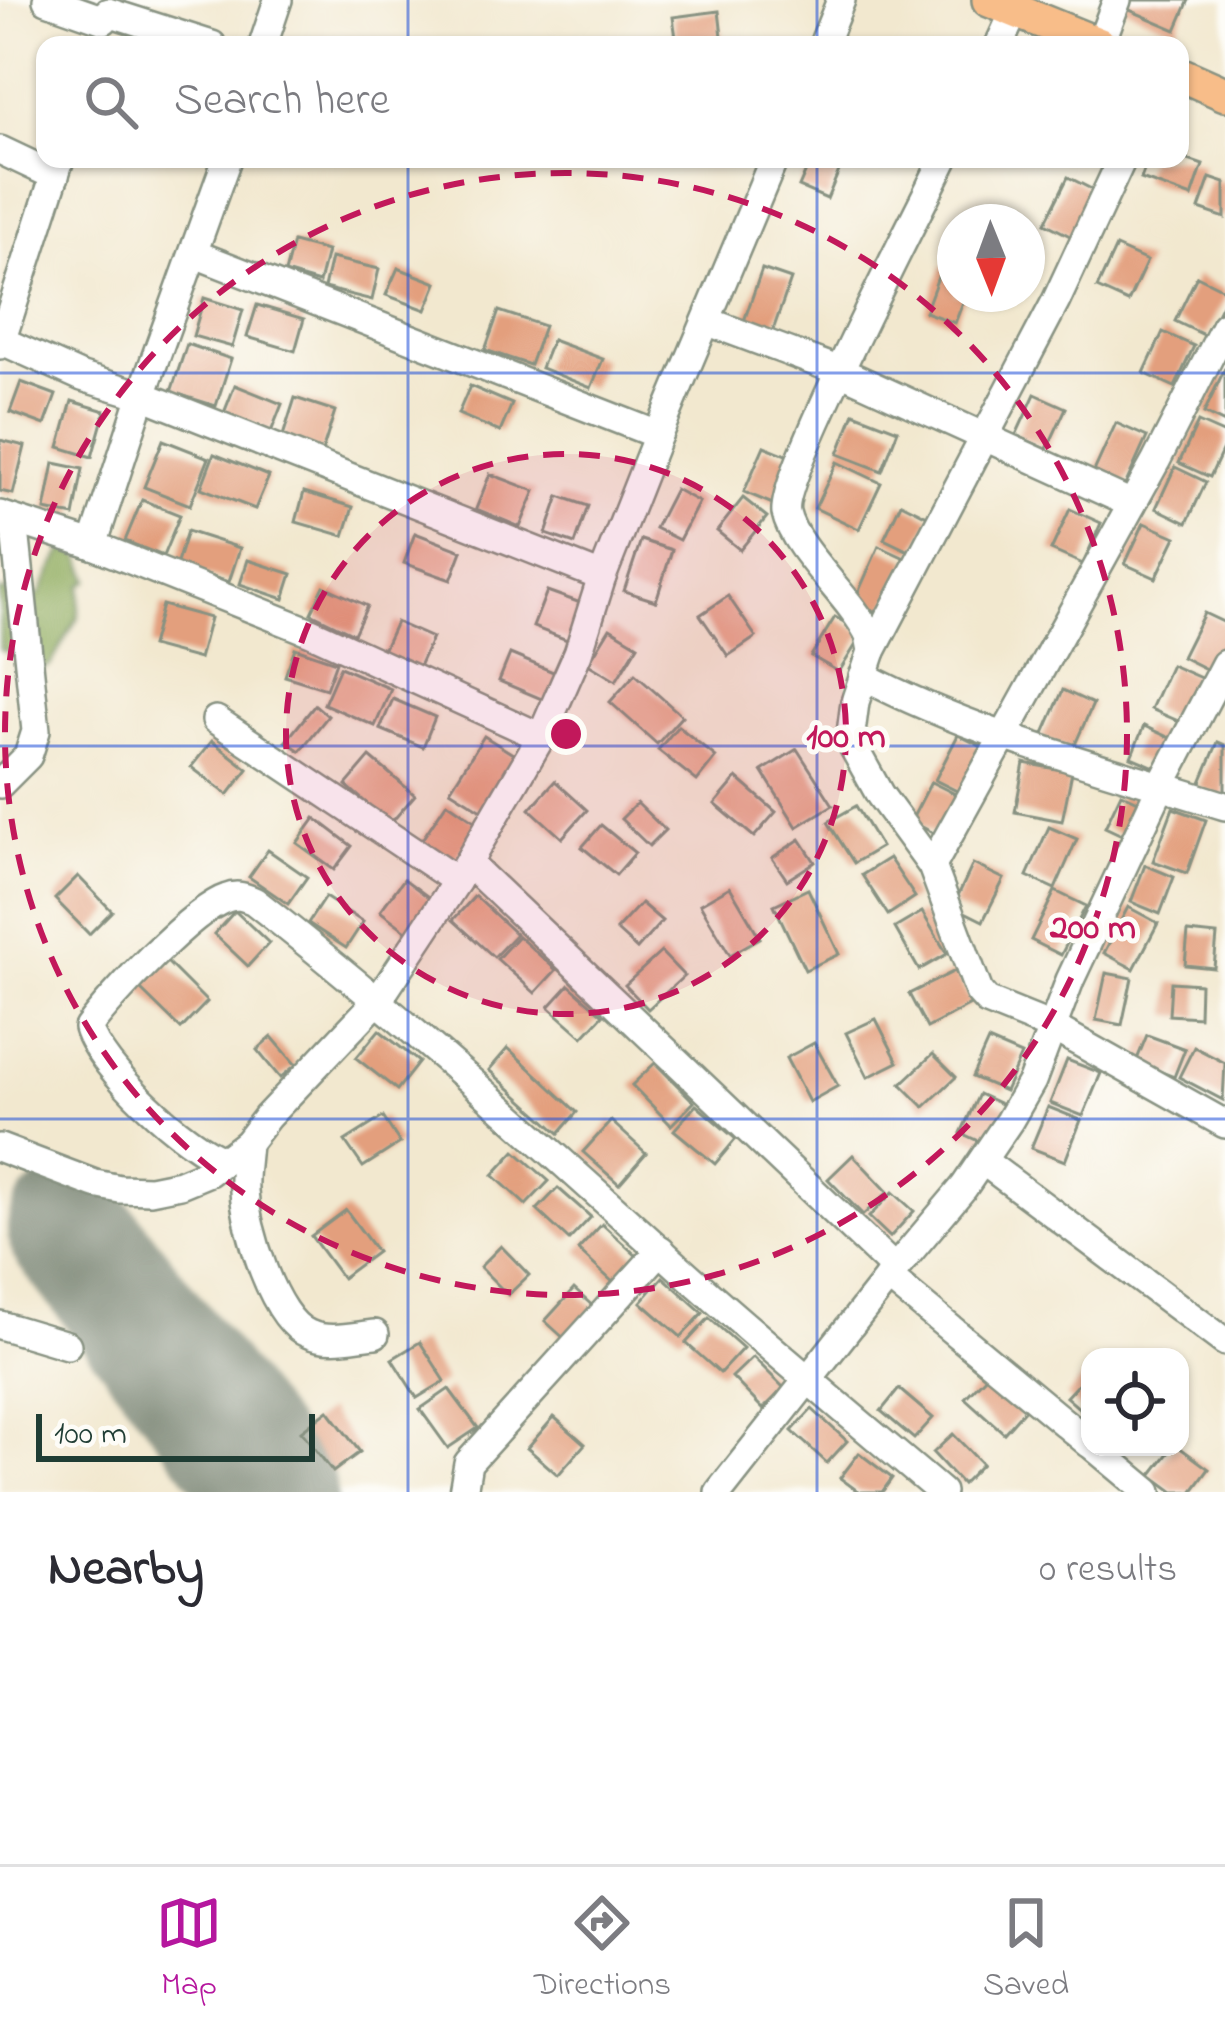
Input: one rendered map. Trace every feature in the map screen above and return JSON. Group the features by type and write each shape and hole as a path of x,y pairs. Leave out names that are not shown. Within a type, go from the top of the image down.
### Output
{"main road":[{"path":"1002,5 1078,36"},
{"path":"1189,78 1225,94"}],"street":[{"path":"47,0 175,36"},
{"path":"266,36 278,0"},
{"path":"827,36 841,0"},
{"path":"1103,36 1117,0"},
{"path":"1000,36 1002,5"},
{"path":"0,151 36,161"},
{"path":"57,168 0,342 602,577"},
{"path":"93,545 224,168"},
{"path":"0,1148 95,1184 150,1190 181,1184 236,1152 380,999 541,737 578,653 602,577 658,435 771,168"},
{"path":"940,168 839,371 785,501 790,525 863,621 868,663 913,702 1001,737 1225,806"},
{"path":"1118,168 1047,319 868,663 849,725 850,741 880,795 932,866 979,992 987,1001 1054,1028 1225,1124"},
{"path":"195,254 658,435"},
{"path":"709,322 839,371 1132,504"},
{"path":"932,866 1225,326"},
{"path":"0,784 28,756 36,731 7,518 93,545 311,632 541,737"},
{"path":"719,1492 983,1161 1032,1081 1070,980 1161,785 1225,664"},
{"path":"216,720 462,872 891,1273 1081,1436"},
{"path":"236,1152 170,1130 88,1033 92,1021 145,964 210,907 228,897 245,897 380,999 941,1492"},
{"path":"236,1152 252,1229 278,1301 296,1328 325,1338 375,1334"},
{"path":"983,1161 1225,1342"},
{"path":"463,1492 468,1463 661,1250"},
{"path":"0,1324 68,1345"},
{"path":"1105,1456 1148,1492"}],"green space":[{"path":"63,550 80,555 89,580 81,585 78,617 51,664 35,675 19,646 6,652 0,649 0,591 39,595"}],"building":[{"path":"1122,0 1189,0 1176,30 1120,6"},
{"path":"719,11 722,36 676,36 673,17"},
{"path":"1189,160 1203,165 1192,197 1141,179 1145,168 1189,168"},
{"path":"807,168 840,168 827,199 799,187"},
{"path":"1068,177 1097,192 1074,238 1045,223"},
{"path":"1210,178 1225,183 1225,218 1199,209"},
{"path":"293,242 327,251 319,283 285,273"},
{"path":"1116,247 1147,261 1128,302 1097,288"},
{"path":"331,258 379,269 372,300 324,288"},
{"path":"398,268 437,283 426,310 386,295"},
{"path":"762,269 791,279 772,333 743,324"},
{"path":"1197,276 1225,290 1206,336 1175,321"},
{"path":"937,280 937,312 959,312 955,323 925,312"},
{"path":"204,298 243,310 232,347 193,336"},
{"path":"257,305 304,319 295,351 247,337"},
{"path":"499,311 544,326 530,365 485,350"},
{"path":"1163,332 1194,346 1175,387 1144,373"},
{"path":"552,340 603,359 591,388 541,368"},
{"path":"187,344 231,359 216,406 171,392"},
{"path":"1225,368 1225,423 1204,413"},
{"path":"21,382 56,395 45,425 10,412"},
{"path":"235,385 282,404 271,432 224,413"},
{"path":"470,386 512,404 500,432 458,414"},
{"path":"1035,394 1066,408 1047,449 1016,435"},
{"path":"295,398 335,411 322,452 282,439"},
{"path":"72,401 105,411 92,457 59,447"},
{"path":"854,413 898,430 882,471 838,454"},
{"path":"1198,422 1225,434 1225,445 1210,477 1179,463"},
{"path":"1116,423 1147,437 1122,492 1091,478"},
{"path":"0,440 25,446 13,494 0,491"},
{"path":"163,440 209,458 190,505 144,487"},
{"path":"764,446 796,459 775,505 744,492"},
{"path":"214,454 269,476 255,509 201,488"},
{"path":"837,462 881,483 859,529 815,508"},
{"path":"54,463 83,469 74,516 45,510"},
{"path":"1175,467 1206,482 1187,523 1156,508"},
{"path":"490,474 535,491 520,527 476,509"},
{"path":"675,489 699,502 679,540 655,528"},
{"path":"304,492 353,507 344,536 296,522"},
{"path":"559,496 588,506 575,544 546,534"},
{"path":"743,498 767,517 740,550 717,531"},
{"path":"142,500 180,515 163,556 125,541"},
{"path":"901,503 931,518 913,553 884,539"},
{"path":"1070,509 1101,523 1083,564 1051,550"},
{"path":"1144,523 1176,537 1156,578 1125,564"},
{"path":"187,531 240,548 229,582 176,566"},
{"path":"415,533 462,551 451,580 404,563"},
{"path":"641,540 672,550 656,601 624,591"},
{"path":"879,546 909,560 883,615 854,602"},
{"path":"248,560 292,574 284,599 240,584"},
{"path":"324,586 367,606 354,634 311,613"},
{"path":"547,591 589,606 575,643 533,627"},
{"path":"728,596 756,637 728,656 700,615"},
{"path":"162,605 210,618 199,659 151,646"},
{"path":"1204,613 1225,623 1225,646 1212,672 1182,657"},
{"path":"835,617 863,633 839,672 811,656"},
{"path":"396,622 432,638 415,675 379,659"},
{"path":"610,628 638,645 616,681 588,664"},
{"path":"295,648 336,662 326,689 285,676"},
{"path":"510,654 563,676 551,703 499,681"},
{"path":"1171,665 1203,679 1183,723 1151,709"},
{"path":"340,667 391,689 375,726 324,704"},
{"path":"635,674 682,716 657,744 610,702"},
{"path":"1063,690 1093,704 1072,751 1042,738"},
{"path":"393,699 435,717 423,747 380,729"},
{"path":"315,705 328,716 300,751 286,741"},
{"path":"678,726 716,757 697,781 658,750"},
{"path":"1144,726 1172,739 1159,769 1131,757"},
{"path":"958,735 988,750 965,795 935,780"},
{"path":"484,736 516,756 482,810 450,790"},
{"path":"212,741 248,769 228,795 191,767"},
{"path":"1218,742 1225,745 1225,798 1199,787"},
{"path":"797,749 833,805 797,827 762,771"},
{"path":"370,757 415,795 390,824 346,785"},
{"path":"1024,763 1072,772 1062,821 1015,812"},
{"path":"737,778 776,812 754,837 715,804"},
{"path":"555,781 587,810 562,838 530,809"},
{"path":"931,782 963,798 943,838 911,821"},
{"path":"1121,793 1138,801 1122,835 1105,827"},
{"path":"447,802 479,824 452,865 419,844"},
{"path":"637,803 665,830 649,846 621,819"},
{"path":"856,806 881,847 854,863 828,822"},
{"path":"1173,808 1206,820 1187,873 1153,861"},
{"path":"315,818 352,846 334,870 297,843"},
{"path":"601,825 635,853 616,875 582,847"},
{"path":"1049,827 1077,839 1055,889 1027,876"},
{"path":"800,839 815,862 787,880 772,858"},
{"path":"268,850 307,877 288,904 249,877"},
{"path":"889,858 915,897 888,915 862,875"},
{"path":"973,864 1004,879 983,921 953,906"},
{"path":"1145,865 1174,877 1160,914 1131,902"},
{"path":"78,876 112,911 89,934 55,899"},
{"path":"404,879 439,905 414,937 380,911"},
{"path":"730,887 760,938 730,955 700,904"},
{"path":"808,889 839,954 805,970 774,905"},
{"path":"1055,891 1086,906 1061,955 1031,940"},
{"path":"475,896 516,934 494,957 453,920"},
{"path":"325,897 363,922 346,948 308,923"},
{"path":"641,903 662,921 637,949 616,930"},
{"path":"1128,907 1158,923 1134,969 1104,953"},
{"path":"235,911 269,943 248,966 214,934"},
{"path":"922,912 947,954 919,970 895,928"},
{"path":"1188,932 1217,935 1214,968 1185,965"},
{"path":"518,936 556,970 535,993 497,959"},
{"path":"661,952 684,976 648,1009 625,985"},
{"path":"165,960 207,1002 181,1029 138,987"},
{"path":"955,971 972,1004 927,1028 909,994"},
{"path":"1106,973 1132,978 1122,1025 1096,1020"},
{"path":"1171,982 1200,984 1199,1017 1169,1015"},
{"path":"569,985 603,1015 583,1037 549,1007"},
{"path":"876,1019 898,1062 868,1077 846,1033"},
{"path":"379,1030 419,1062 397,1090 356,1058"},
{"path":"1147,1035 1185,1049 1174,1077 1136,1062"},
{"path":"272,1037 296,1065 280,1078 257,1050"},
{"path":"988,1041 1021,1055 1005,1091 972,1077"},
{"path":"814,1043 838,1086 809,1102 786,1058"},
{"path":"1194,1047 1225,1063 1223,1100 1179,1077"},
{"path":"508,1048 577,1112 559,1133 489,1070"},
{"path":"933,1054 956,1077 924,1107 901,1084"},
{"path":"1067,1060 1101,1073 1083,1116 1050,1103"},
{"path":"655,1063 694,1102 671,1125 632,1085"},
{"path":"979,1094 1007,1107 989,1146 961,1133"},
{"path":"696,1105 736,1139 715,1164 674,1130"},
{"path":"1048,1107 1081,1120 1065,1161 1031,1148"},
{"path":"383,1117 400,1143 363,1167 345,1141"},
{"path":"611,1121 646,1153 619,1184 583,1152"},
{"path":"515,1151 549,1181 526,1205 493,1175"},
{"path":"853,1155 888,1192 863,1215 828,1179"},
{"path":"558,1188 591,1217 569,1240 537,1210"},
{"path":"893,1192 914,1211 890,1237 869,1217"},
{"path":"346,1210 377,1252 342,1278 311,1236"},
{"path":"602,1224 640,1259 616,1285 578,1250"},
{"path":"501,1246 529,1275 508,1295 480,1267"},
{"path":"663,1277 703,1313 681,1337 641,1302"},
{"path":"574,1289 596,1309 567,1341 545,1321"},
{"path":"709,1318 743,1348 720,1373 686,1343"},
{"path":"420,1342 445,1381 417,1398 392,1359"},
{"path":"753,1357 784,1388 763,1409 732,1377"},
{"path":"989,1373 1027,1407 1004,1433 965,1398"},
{"path":"1081,1381 1081,1410 1066,1397"},
{"path":"449,1389 478,1428 448,1448 420,1409"},
{"path":"899,1389 933,1418 914,1439 881,1411"},
{"path":"812,1409 847,1441 827,1463 792,1431"},
{"path":"328,1410 360,1452 333,1472 301,1431"},
{"path":"554,1417 585,1444 558,1475 527,1448"},
{"path":"953,1434 982,1464 962,1484 933,1453"},
{"path":"859,1453 892,1478 882,1492 859,1492 840,1478"},
{"path":"1189,1454 1209,1469 1192,1492 1174,1492 1151,1475 1166,1456"}],"runway":[{"path":"70,1230 274,1492"}]}
